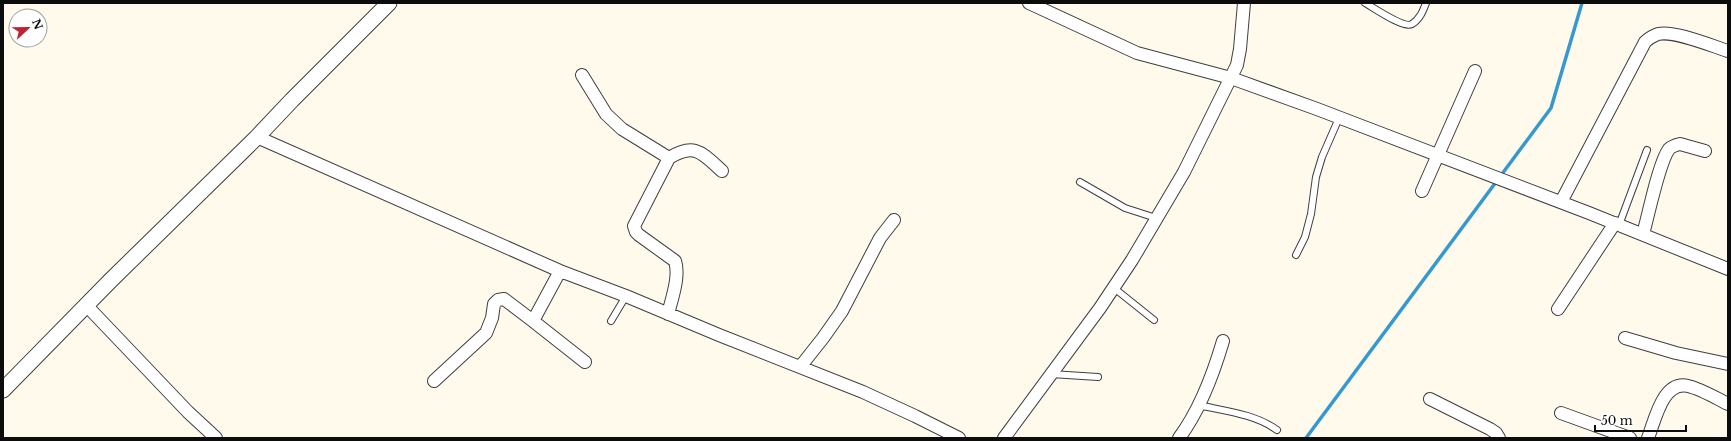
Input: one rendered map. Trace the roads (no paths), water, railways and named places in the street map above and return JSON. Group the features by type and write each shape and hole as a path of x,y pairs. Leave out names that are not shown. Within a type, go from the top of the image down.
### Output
{"street":[{"path":"3,390 86,305 257,137 389,3"},
{"path":"1029,3 1137,53 1231,78 1438,154 1644,234 1728,269"},
{"path":"1004,438 1114,288 1184,172 1236,65 1240,49 1244,3"},
{"path":"1561,202 1645,42 1651,37 1659,34 1670,34 1728,51"},
{"path":"1422,191 1475,71"},
{"path":"582,75 590,91 606,114 622,129 669,158"},
{"path":"257,137 560,271 864,392 959,438"},
{"path":"1644,234 1657,184 1669,149 1680,144 1705,151"},
{"path":"668,314 676,275 677,267 675,261 639,235 634,226 669,158 680,152 691,149 703,154 722,171"},
{"path":"800,367 842,311 880,238 894,220"},
{"path":"1558,309 1617,224"},
{"path":"533,321 560,271"},
{"path":"434,381 486,333 492,318 494,304 498,300 504,299 585,362"},
{"path":"86,305 188,412 216,438"},
{"path":"1625,338 1676,353 1728,364"},
{"path":"1179,438 1186,428 1211,378 1223,341"},
{"path":"1648,438 1663,399 1674,386 1689,386 1728,404"},
{"path":"1430,400 1490,429 1496,433 1499,438"},
{"path":"1561,413 1630,438"}],"lane":[{"path":"1365,3 1397,22 1411,25 1419,17 1426,3"},
{"path":"1296,255 1305,237 1320,164 1339,118"},
{"path":"1617,224 1647,150"},
{"path":"1080,182 1125,208 1156,218"},
{"path":"1114,288 1154,320"},
{"path":"611,321 626,296"},
{"path":"1051,374 1098,377"},
{"path":"1198,405 1254,418 1269,424 1277,430"}],"waterway":[{"path":"1306,438 1551,108 1582,3"}]}
